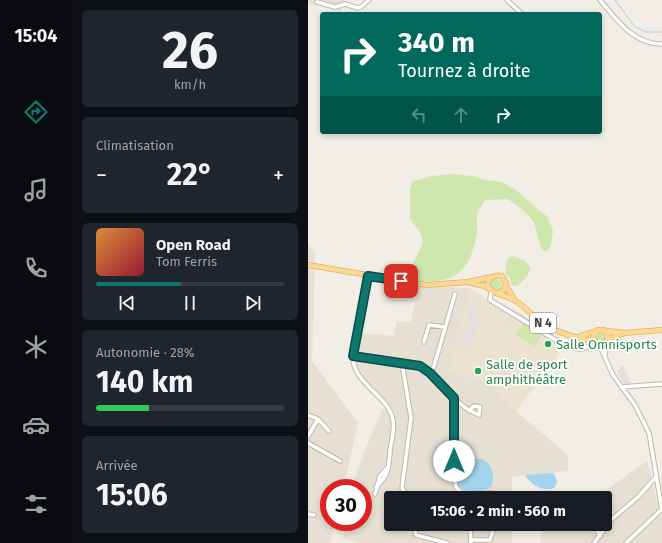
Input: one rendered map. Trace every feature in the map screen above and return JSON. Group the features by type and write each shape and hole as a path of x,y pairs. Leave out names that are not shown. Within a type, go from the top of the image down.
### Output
{"main road":[{"name":"N 4","path":"308,265 427,285 468,282 496,275 502,276 506,280 506,286 516,300 549,327 575,337 597,343 624,333"},
{"path":"491,277 488,282 491,291"},
{"name":"N 4","path":"468,282 485,286 491,291 516,300"},
{"path":"499,293 506,286"},
{"name":"N 4","path":"575,337 604,330 624,333 662,330"},
{"path":"604,330 608,335 607,340"},
{"path":"596,331 593,338 597,343"}],"street":[{"path":"317,2 335,7 345,4 358,8 369,0"},
{"path":"507,0 520,12"},
{"path":"600,0 624,28 642,41 653,44 662,44"},
{"path":"368,276 353,356 353,364 359,377 380,398 393,421 389,466 380,476 375,494"},
{"path":"491,291 490,300 563,345 580,349 597,343 605,356 610,369 634,405 649,433 662,509 626,543"},
{"path":"430,373 434,366 455,294"},
{"path":"424,342 429,325 445,327"},
{"path":"605,356 607,340"},
{"path":"353,356 420,366 430,373 468,410"},
{"path":"402,363 411,418 402,488 404,491"},
{"path":"622,387 662,384"},
{"path":"454,398 453,473 456,486 460,491"},
{"path":"308,415 318,419 330,431"},
{"path":"308,436 318,419"},
{"path":"308,443 340,461"},
{"path":"594,543 611,520 638,497 656,477"},
{"path":"308,514 314,515"},
{"path":"415,531 416,535 447,543"},
{"path":"470,531 471,542 490,540 493,531"},
{"path":"598,531 600,536"}],"shaded area":[{"path":"308,0 344,0 341,11 308,3"},
{"path":"308,244 315,253 312,361 358,423 345,479 320,479 320,531 333,531 330,543 308,543"},
{"path":"418,287 471,288 449,372 486,381 516,411 568,455 568,471 512,477 512,491 384,491 384,531 512,531 512,543 361,543 343,539 344,531 372,531 372,479 354,479 382,410 389,408 360,376 354,362 359,333 394,336 397,321 411,323"},
{"path":"471,288 500,309 557,343 557,351 560,353 516,411 486,381 449,372"},
{"path":"367,293 369,297 365,325 361,324"},
{"path":"476,301 481,320 475,332 476,333 468,347 457,346 460,333 468,322 466,308 470,303"},
{"path":"502,303 563,340 560,340 497,304"},
{"path":"506,315 514,319 509,328 506,326"},
{"path":"623,365 630,383 624,384 617,371 620,369 619,366"},
{"path":"647,461 662,520 662,543 540,543 542,531 612,531 612,491 605,491"}],"green space":[{"path":"453,174 502,182 519,192 538,210 547,216 553,231 551,246 547,251 543,251 531,218 508,199 485,200 477,214 477,234 473,249 469,260 463,269 446,279 436,281 409,280 409,272 423,243 420,232 410,219 410,188 413,181 432,176"},
{"path":"512,256 525,261 531,268 526,278 517,286 511,285 510,278 505,274 507,259"},
{"path":"494,279 498,279 502,285 498,291 494,291 490,287 490,283"},
{"path":"522,323 542,335 535,346 516,335"},
{"path":"601,331 606,334 605,342 597,342 595,335"}],"water":[{"path":"482,459 486,461 492,470 492,485 482,491 468,491 458,485 458,481 469,462"},
{"path":"553,473 556,479 556,484 554,488 550,489 537,487 530,482 525,475"}],"waterway":[{"path":"615,0 635,27 647,32 662,32"}],"place":[{"name":"Salle Omnisports","path":"548,344"},
{"name":"Salle de sport amphithéâtre","path":"478,371"}],"route":[{"path":"401,281 368,276 353,356 420,366 441,384 454,398 454,461"}]}
